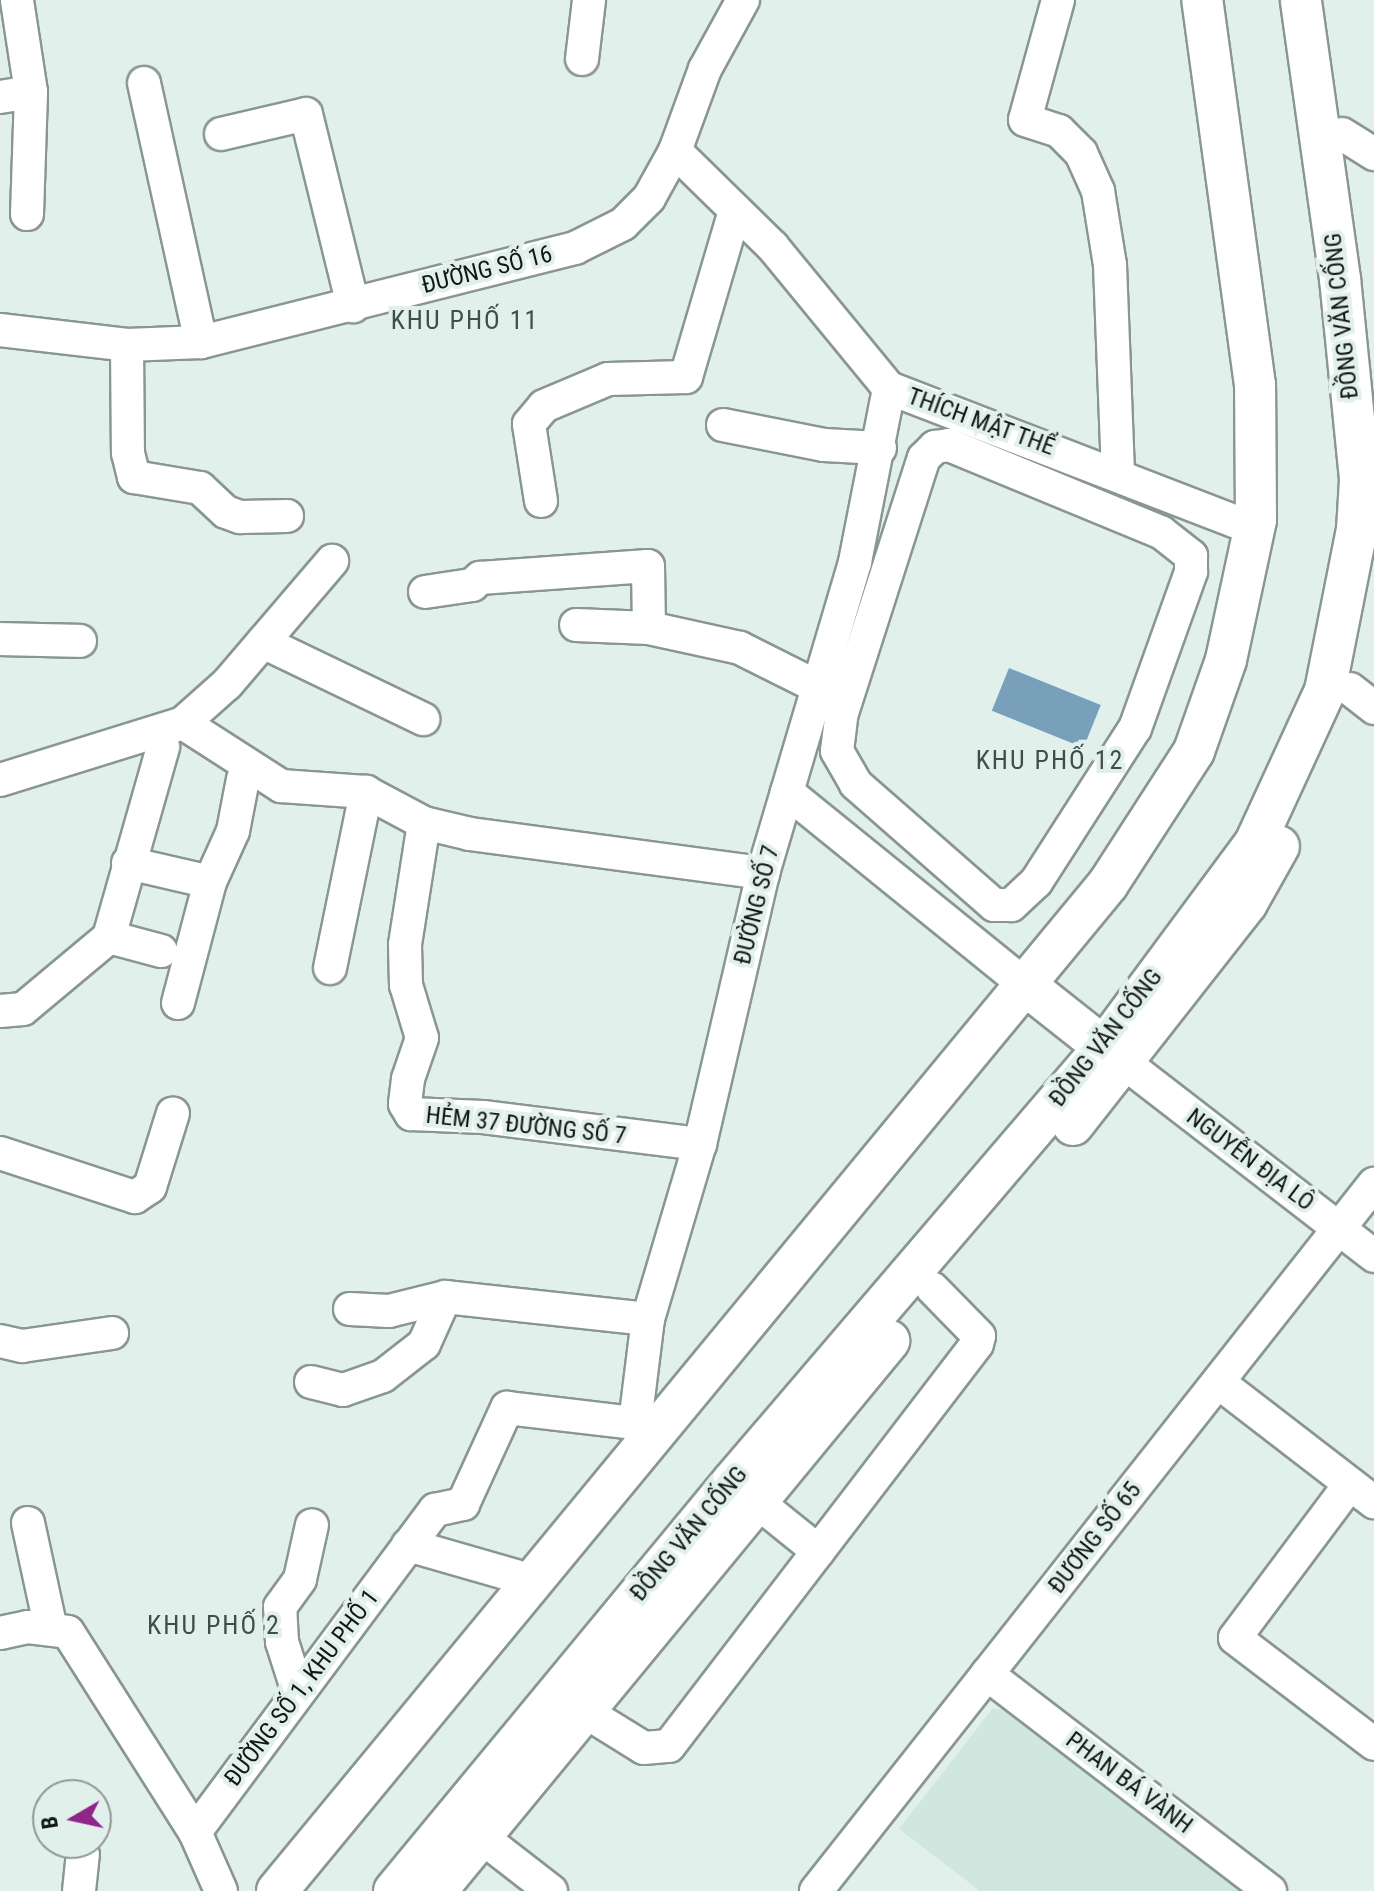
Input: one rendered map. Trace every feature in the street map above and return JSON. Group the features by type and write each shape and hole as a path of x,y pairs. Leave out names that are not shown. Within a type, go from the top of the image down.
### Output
{"main road":[{"path":"1024,984 1041,942 1108,850 1178,725 1215,623 1236,522 1240,450 1235,348 1187,0"},
{"path":"250,1891 516,1576 839,1207 1108,884 1194,751 1226,660 1256,520 1255,385 1202,0"},
{"name":"ĐỒNG VĂN CỐNG","path":"1115,1056 1255,843 1325,691 1352,558 1360,479 1345,139 1301,0"},
{"name":"ĐỒNG VĂN CỐNG","path":"1326,0 1345,139 1374,408"},
{"name":"ĐỒNG VĂN CỐNG","path":"394,1891 571,1701 923,1280 1247,903 1305,794 1362,699 1374,543"},
{"path":"1024,984 1115,1056"},
{"path":"277,1891 643,1432"},
{"name":"ĐỒNG VĂN CỐNG","path":"436,1891 480,1836 571,1701"}],"street":[{"path":"17,0 16,95 27,214"},
{"path":"582,59 589,0"},
{"name":"ĐƯỜNG SỐ 16","path":"0,330 127,345 201,342 575,248 623,224 649,198 675,151 705,69 743,0"},
{"path":"1058,0 1025,120 1059,131 1081,153 1098,191 1110,265 1118,474"},
{"path":"144,83 201,342"},
{"path":"221,134 306,114 353,306"},
{"name":"THÍCH MẬT THỂ","path":"675,151 852,338 889,388 1002,429 1236,522"},
{"path":"541,501 529,424 544,406 608,379 686,377 735,211"},
{"path":"127,345 128,453 134,477 200,488 226,512 240,517 287,516"},
{"name":"ĐƯỜNG SỐ 7","path":"643,1432 648,1319 700,1144 763,873 855,562 880,448 889,388"},
{"path":"723,425 824,445 880,448"},
{"path":"991,460 1002,429"},
{"path":"949,445 991,460 1162,533 1184,546 1191,572 1135,728 1020,901 994,905 843,771 836,739 924,458 935,447 949,445"},
{"path":"1162,533 1177,500"},
{"path":"0,780 183,723 227,684 332,561"},
{"path":"425,592 472,585 480,578 648,566 649,628"},
{"path":"576,625 649,628 740,648 816,686"},
{"path":"0,639 80,641"},
{"path":"263,642 423,719"},
{"path":"183,723 281,786 366,792 424,823 470,834 763,873"},
{"path":"0,1011 23,1009 109,937 163,747"},
{"path":"178,1003 210,882 233,831 243,779"},
{"path":"827,820 856,784"},
{"path":"330,968 366,792"},
{"path":"787,792 827,820 931,910 1024,984"},
{"name":"HẺM 37 ĐƯỜNG SỐ 7","path":"424,823 405,945 406,985 422,1038 408,1079 405,1104 411,1114 483,1117 700,1144"},
{"path":"128,863 210,882"},
{"path":"931,910 959,874"},
{"path":"109,937 161,951"},
{"name":"NGUYỄN ĐỊA LÔ","path":"1115,1056 1374,1256"},
{"path":"0,1153 135,1197 150,1187 173,1113"},
{"name":"ĐƯƠNG SỐ 65","path":"816,1891 1374,1184"},
{"path":"571,1701 644,1748 669,1746 977,1344 979,1336 923,1280"},
{"path":"311,1382 343,1390 383,1376 424,1344 445,1297"},
{"path":"350,1309 389,1311 445,1297 648,1319"},
{"path":"0,1341 22,1346 112,1333"},
{"path":"1218,1382 1362,1493 1235,1638 1374,1744"},
{"name":"ĐƯỜNG SỐ 1, KHU PHỐ 1","path":"195,1832 435,1510 463,1504 507,1408 643,1432"},
{"path":"744,1492 818,1551"},
{"path":"28,1523 51,1629"},
{"path":"298,1692 282,1642 280,1607 300,1579 312,1525"},
{"path":"408,1545 516,1576"},
{"path":"0,1633 51,1629 68,1632 195,1832 221,1891"},
{"name":"PHAN BÁ VÀNH","path":"987,1674 1270,1891"},
{"path":"480,1836 551,1891"},
{"path":"79,1891 82,1859"}],"shaded area":[{"path":"992,1709 1015,1709 1250,1891 980,1891 899,1829"}],"water":[{"path":"1009,668 1101,705 1084,748 992,711"}],"district":[{"name":"KHU PHỐ 11","path":"465,321"},
{"name":"KHU PHỐ 12","path":"1050,761"},
{"name":"KHU PHỐ 2","path":"214,1626"}]}
